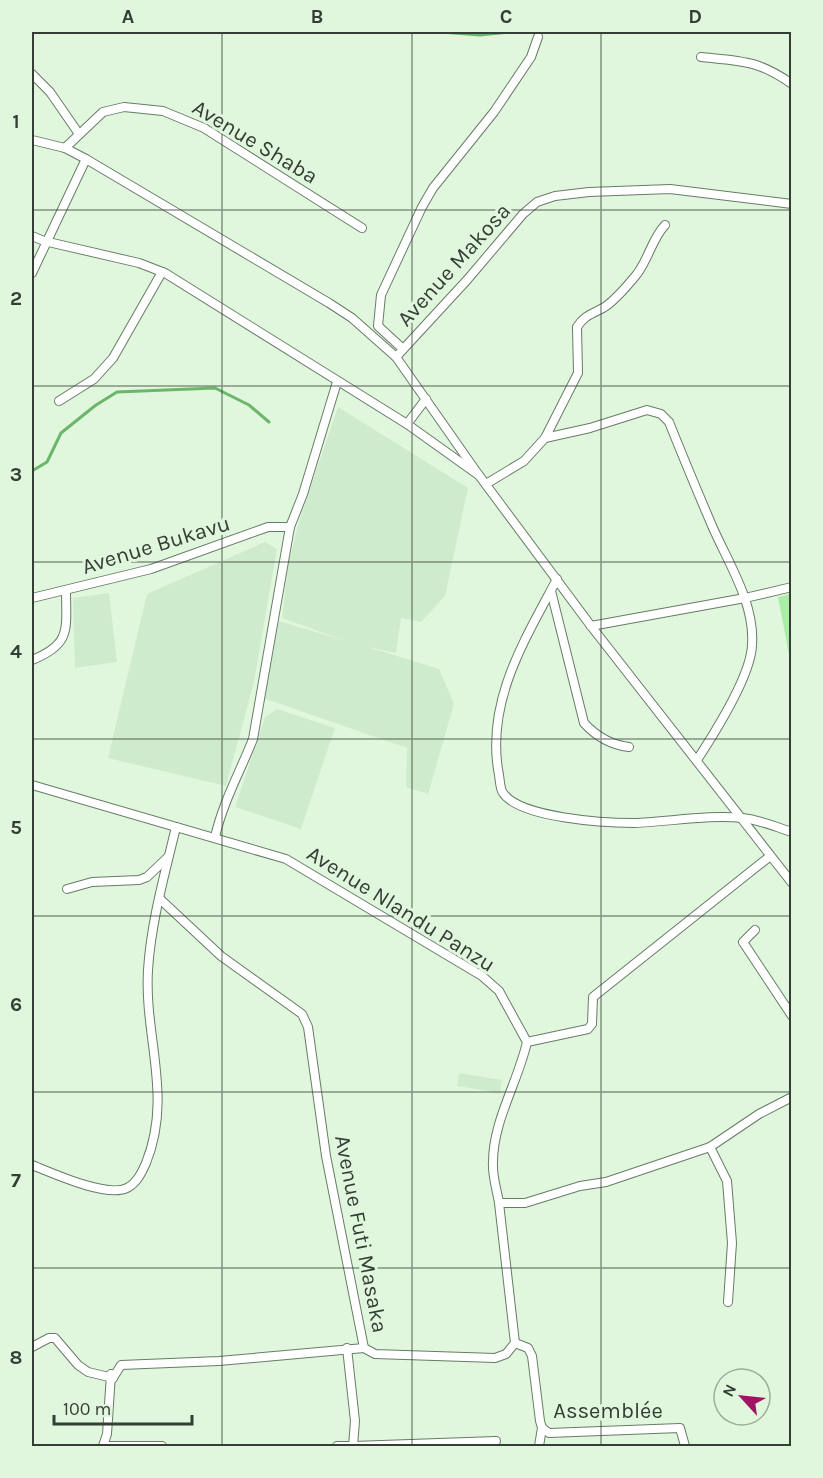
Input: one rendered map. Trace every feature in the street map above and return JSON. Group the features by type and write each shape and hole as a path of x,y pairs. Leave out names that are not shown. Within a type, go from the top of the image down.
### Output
{"street":[{"path":"403,349 378,326 381,295 414,222 433,188 494,112 531,57 538,37"},
{"path":"701,57 753,63 771,69 792,84"},
{"path":"32,74 50,92 78,134"},
{"name":"Avenue Shaba","path":"65,148 98,116 111,109 154,109 180,116 204,128 362,228"},
{"path":"32,140 65,148 86,159 329,303 352,318 396,357 478,474 591,626 743,818 769,857 792,883"},
{"path":"32,273 44,241 86,159"},
{"name":"Avenue Makosa","path":"396,357 467,280 523,213 537,202 555,196 589,192 670,189 792,204"},
{"path":"486,484 524,462 545,438 578,373 577,327 589,313 603,308 614,299 637,274 655,236 665,225"},
{"path":"32,236 44,241 139,263 162,272 206,296 337,382 407,424 478,474"},
{"path":"59,401 94,379 113,358 162,272"},
{"path":"215,837 222,808 253,739 290,526 303,494 337,382"},
{"path":"407,424 426,399"},
{"path":"545,438 590,428 647,410 661,414 669,422 745,598 752,630 753,648 726,711 697,760"},
{"name":"Avenue Bukavu","path":"32,598 151,569 268,527 290,526"},
{"path":"558,579 513,662 503,693 496,725 495,760 502,792 513,803 554,816 589,821 631,823 743,818 792,832"},
{"path":"591,626 745,598 792,587"},
{"path":"32,660 53,650 62,641 66,590"},
{"path":"551,591 584,723 591,731 615,745 629,747"},
{"name":"Avenue Nlandu Panzu","path":"32,785 286,859 482,976 499,991 527,1042"},
{"path":"32,1165 76,1183 120,1190 135,1182 142,1171 153,1144 159,1117 159,1083 147,993 148,967 176,827"},
{"path":"67,889 92,882 139,880 147,877 169,855"},
{"path":"515,1343 499,1203 492,1164 494,1148 508,1098 519,1076 527,1042 588,1029 592,1024 593,997 769,857"},
{"name":"Avenue Futi Masaka","path":"160,899 221,956 302,1014 308,1027 326,1156 364,1348 375,1354 495,1358 506,1354 515,1343"},
{"path":"755,930 743,942 792,1016"},
{"path":"499,1203 525,1203 580,1186 606,1182 710,1147 792,1097"},
{"path":"710,1147 727,1181 732,1243 728,1302"},
{"path":"32,1347 49,1338 56,1338 78,1365 88,1372 112,1377"},
{"name":"Assemblée","path":"515,1343 528,1348 532,1356 542,1428 549,1433 680,1428 685,1446"},
{"path":"346,1348 355,1421 353,1446"},
{"path":"162,1446 103,1446 107,1434 112,1377 121,1365 219,1361 364,1348"},
{"path":"539,1446 542,1428"},
{"path":"338,1446 496,1441"}],"shaded area":[{"path":"338,407 468,488 445,596 421,622 401,618 396,653 368,647 439,669 454,704 428,794 406,787 407,748 263,698 279,621 343,640 282,618 288,565 300,518"},
{"path":"265,542 277,549 254,682 226,786 108,758 147,594"},
{"path":"109,593 117,662 75,668 73,598"},
{"path":"277,709 335,728 301,829 235,807 265,717"},
{"path":"459,1073 502,1080 500,1093 457,1086"}],"green space":[{"path":"792,594 791,665 778,597"}],"waterway":[{"path":"441,32 480,35 510,32"},
{"path":"32,471 47,462 61,433 96,405 117,392 215,388 249,405 269,422"}]}
